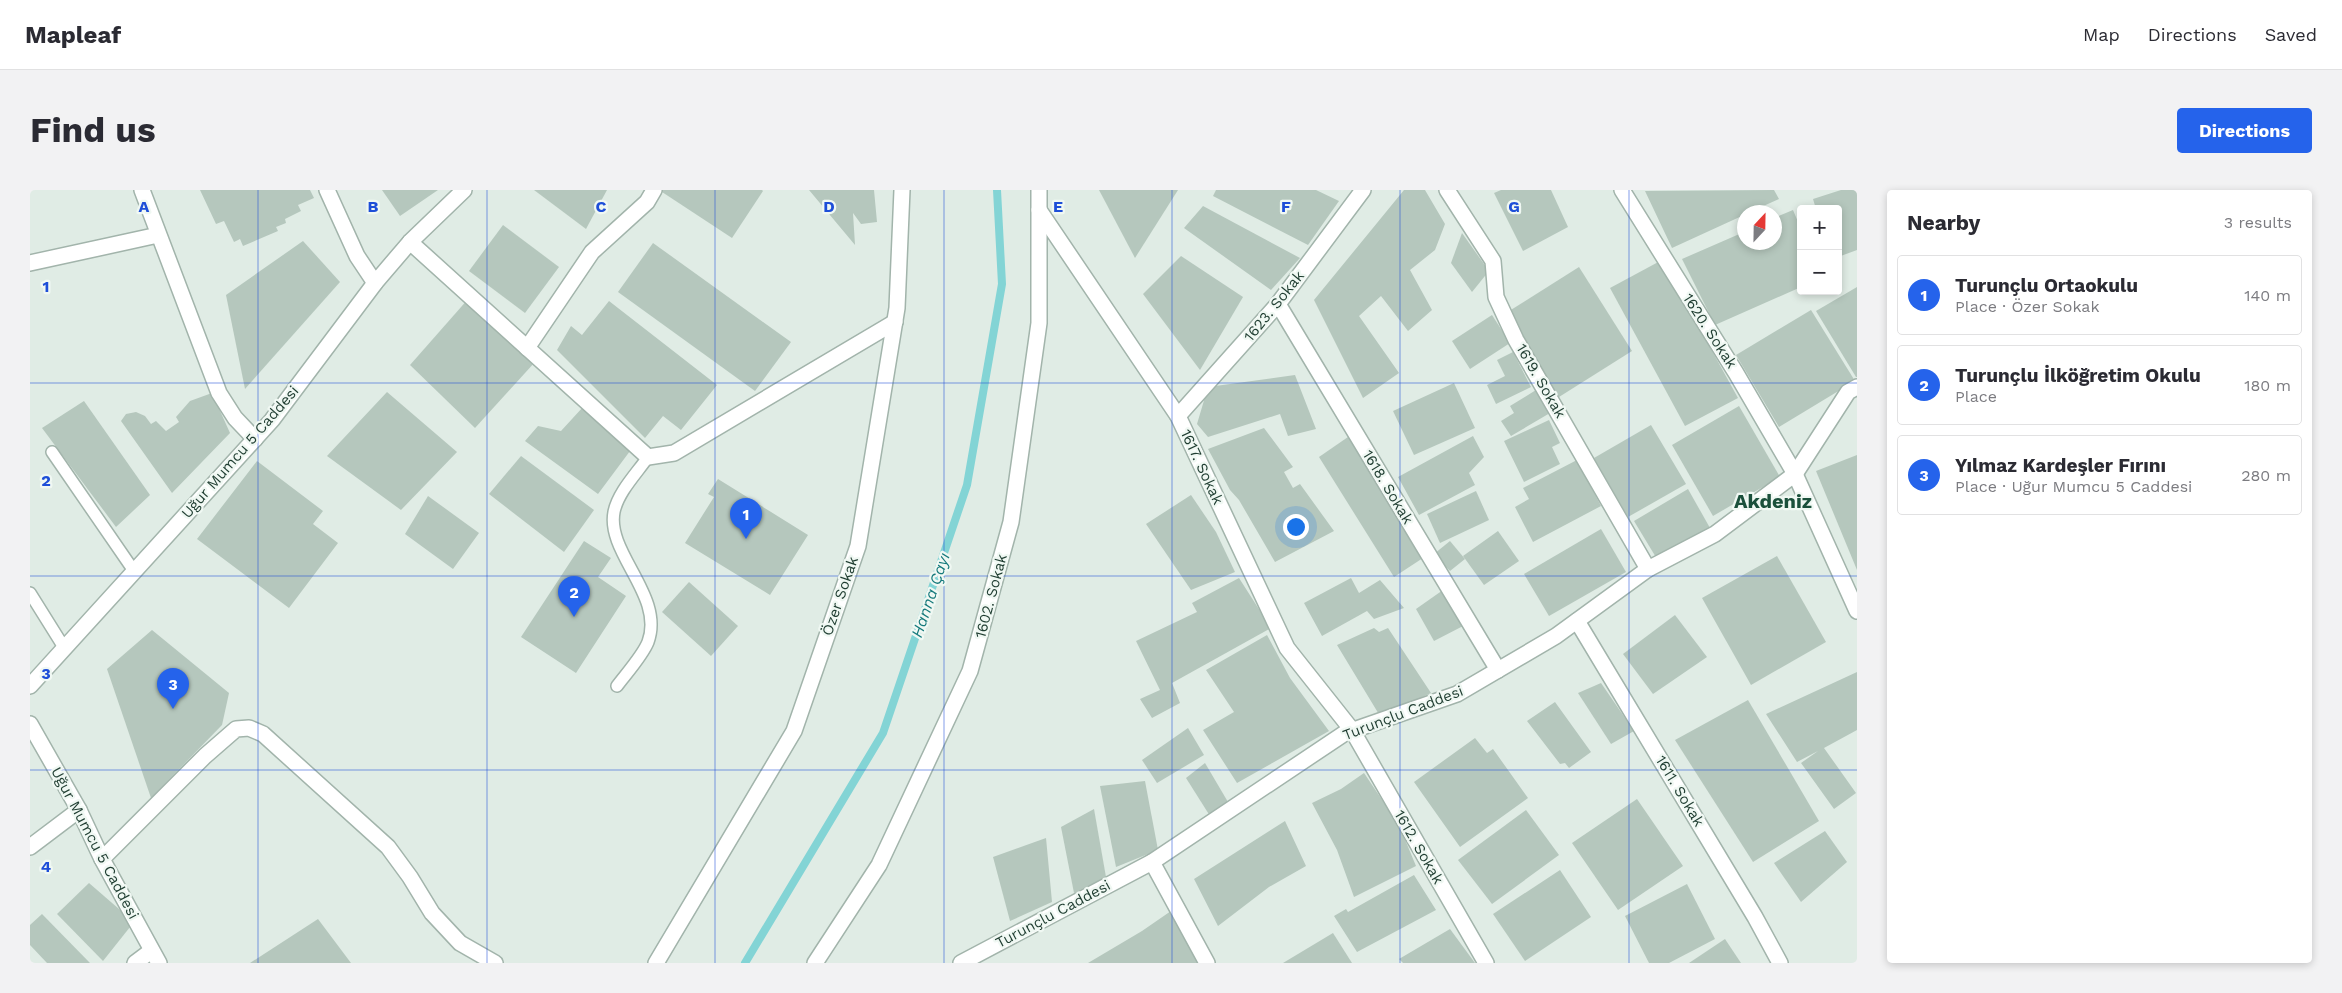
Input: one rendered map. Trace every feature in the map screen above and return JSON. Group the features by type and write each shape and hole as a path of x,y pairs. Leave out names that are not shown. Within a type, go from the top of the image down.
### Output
{"street":[{"path":"142,190 219,393 236,418 255,439"},
{"path":"327,190 357,256 375,284"},
{"name":"Uğur Mumcu 5 Caddesi","path":"30,686 272,420 375,284 410,242 464,190"},
{"path":"528,348 592,252 647,202 654,190"},
{"name":"Özer Sokak","path":"656,963 794,731 858,546 895,322 902,190"},
{"name":"1602. Sokak","path":"815,963 879,865 970,672 1011,522 1039,323 1039,190"},
{"name":"1623. Sokak","path":"1178,416 1278,304 1363,190"},
{"name":"1619. Sokak","path":"1446,190 1493,261 1496,297 1516,340 1648,570"},
{"name":"1620. Sokak","path":"1622,190 1736,373 1795,474 1857,611"},
{"name":"1617. Sokak","path":"1039,210 1178,416 1287,648 1352,730"},
{"path":"30,263 158,235"},
{"path":"410,242 648,456 674,453 895,322"},
{"name":"1618. Sokak","path":"1278,304 1498,670"},
{"name":"Turunçlu Caddesi","path":"961,963 1152,862 1352,730 1457,694 1556,636 1648,570 1715,534 1795,474 1848,392 1857,387"},
{"name":"1611. Sokak","path":"1577,621 1755,917 1780,963"},
{"name":"Uğur Mumcu 5 Caddesi","path":"30,724 80,810 102,858 155,957"},
{"path":"102,858 205,756 236,729 249,728 263,734 388,847 410,877 432,913 460,943 495,963"},
{"name":"1612. Sokak","path":"1352,730 1486,963"},
{"path":"30,847 80,810"},
{"path":"1152,862 1207,963"},
{"path":"135,963 155,957"}],"lane":[{"path":"52,452 134,571"},
{"path":"618,686 648,642 652,616 617,538 613,522 614,512 622,494 648,456"},
{"path":"30,593 65,649"}],"building":[{"path":"200,190 310,190 314,198 298,205 301,211 285,219 286,223 276,227 278,231 243,246 240,239 234,242 224,221 216,224"},
{"path":"382,190 438,190 400,216"},
{"path":"534,190 607,190 586,229"},
{"path":"659,190 762,190 763,191 732,238"},
{"path":"809,190 874,190 877,222 861,224 853,213 855,245"},
{"path":"1099,190 1178,190 1135,258"},
{"path":"1216,190 1316,190 1339,201 1308,245 1213,196"},
{"path":"1404,190 1425,190 1445,224 1435,250 1410,270 1432,310 1408,331 1381,296 1359,316 1399,373 1363,398 1314,300"},
{"path":"1501,190 1551,190 1568,227 1523,251 1494,193"},
{"path":"1774,190 1779,199 1766,205 1737,205 1737,218 1672,248 1645,191"},
{"path":"1841,190 1857,190 1857,250 1842,256 1842,205 1815,205 1813,199"},
{"path":"1203,206 1300,258 1271,290 1184,228"},
{"path":"1793,210 1797,220 1797,289 1715,325 1682,259 1737,235 1737,250 1782,250 1782,215"},
{"path":"503,225 559,267 525,313 469,271"},
{"path":"1462,233 1489,271 1472,292 1451,263"},
{"path":"303,241 340,282 245,389 226,295"},
{"path":"653,243 791,342 755,391 618,292"},
{"path":"1181,256 1243,297 1200,370 1143,294"},
{"path":"1662,260 1738,398 1685,426 1610,288"},
{"path":"1579,267 1632,351 1559,397 1506,313"},
{"path":"1857,287 1857,377 1856,377 1816,311"},
{"path":"469,298 535,362 475,428 410,365"},
{"path":"609,301 717,385 681,430 663,416 645,438 557,350 571,326 582,335"},
{"path":"1811,310 1855,381 1779,427 1736,355"},
{"path":"1492,315 1510,343 1470,369 1452,341"},
{"path":"1513,352 1531,387 1496,404 1487,385 1505,376 1497,360"},
{"path":"1295,375 1316,429 1288,436 1280,414 1208,437 1197,424 1208,387"},
{"path":"1454,383 1475,428 1414,455 1393,411"},
{"path":"1536,390 1550,413 1511,436 1501,421 1514,413 1510,406"},
{"path":"387,392 457,452 401,510 327,456"},
{"path":"212,393 230,433 172,493 121,421 126,414 136,412 145,416 151,424 156,421 166,431 179,422 176,417 190,401"},
{"path":"84,401 150,495 116,527 42,428"},
{"path":"1739,406 1780,477 1713,516 1672,445"},
{"path":"583,407 630,451 598,494 525,441 538,426 561,431"},
{"path":"1549,420 1560,443 1552,447 1560,464 1524,482 1504,441"},
{"path":"1651,425 1686,484 1628,517 1594,458"},
{"path":"1264,428 1293,467 1284,472 1293,488 1300,484 1334,531 1275,562 1239,500 1230,490 1208,449"},
{"path":"1473,436 1484,457 1469,473 1475,485 1419,515 1398,477"},
{"path":"1348,437 1371,469 1426,556 1394,577 1319,457"},
{"path":"1857,455 1857,570 1816,471"},
{"path":"521,456 594,510 564,552 489,494"},
{"path":"1577,460 1601,506 1533,542 1515,507 1529,499 1523,488"},
{"path":"257,461 323,511 313,524 338,543 289,608 197,539"},
{"path":"718,479 808,535 770,595 685,543 714,497 708,494"},
{"path":"1688,489 1710,528 1657,559 1634,521"},
{"path":"1476,491 1489,520 1440,543 1427,514"},
{"path":"1191,495 1216,532 1235,572 1191,590 1146,524"},
{"path":"428,496 479,533 453,569 405,534"},
{"path":"1601,529 1626,572 1549,616 1524,574"},
{"path":"1498,531 1519,561 1484,585 1463,556"},
{"path":"584,541 611,558 598,577 626,596 576,673 521,637"},
{"path":"1450,541 1465,559 1450,571 1434,554"},
{"path":"1777,556 1826,642 1751,685 1702,598"},
{"path":"1239,578 1271,628 1172,683 1180,703 1152,718 1140,699 1160,690 1136,641 1197,612 1192,603"},
{"path":"1351,578 1359,593 1380,580 1404,608 1374,619 1367,611 1322,636 1304,603"},
{"path":"689,582 738,626 711,656 662,612"},
{"path":"1443,590 1465,625 1434,641 1416,609"},
{"path":"1675,615 1707,657 1653,694 1623,654"},
{"path":"1374,628 1379,632 1388,628 1431,693 1380,716 1337,645"},
{"path":"152,630 229,693 222,725 151,798 107,669"},
{"path":"1267,635 1290,678 1329,731 1237,783 1203,730 1234,712 1206,670"},
{"path":"1857,672 1857,730 1824,748 1856,793 1834,809 1801,763 1818,751 1797,762 1766,714"},
{"path":"1601,683 1634,731 1611,744 1578,693"},
{"path":"1748,700 1819,821 1753,862 1675,740"},
{"path":"1555,702 1591,752 1569,768 1565,763 1560,764 1527,721"},
{"path":"1188,728 1204,755 1157,783 1142,760"},
{"path":"1475,738 1487,753 1493,749 1528,798 1460,847 1414,782"},
{"path":"1205,763 1228,802 1210,816 1186,778"},
{"path":"1364,773 1399,825 1416,866 1354,897 1337,850 1312,803 1341,789"},
{"path":"1145,781 1158,850 1116,867 1100,786"},
{"path":"1637,799 1683,866 1618,910 1572,843"},
{"path":"1094,809 1106,877 1074,893 1061,827"},
{"path":"1526,810 1559,855 1492,904 1458,860"},
{"path":"1285,821 1306,866 1269,887 1218,926 1194,879"},
{"path":"1825,831 1847,862 1801,902 1774,863"},
{"path":"1046,838 1052,902 1010,921 993,857"},
{"path":"1560,870 1591,917 1525,961 1493,914"},
{"path":"1414,875 1436,910 1357,952 1334,916 1346,909 1348,912"},
{"path":"89,883 134,922 103,961 57,914"},
{"path":"1687,884 1715,939 1669,963 1649,963 1625,916"},
{"path":"1171,911 1199,963 1088,963 1142,931"},
{"path":"42,914 90,963 47,963 30,945 30,925"},
{"path":"318,919 351,963 250,963"},
{"path":"1450,929 1475,963 1403,963 1399,959"},
{"path":"1333,933 1352,963 1283,963"},
{"path":"1725,939 1741,963 1689,963"}],"waterway":[{"name":"Hanna Çayı","path":"745,963 883,733 967,485 1002,284 997,190"}],"place":[{"name":"Turunçlu Ortaokulu","path":"746,539"},
{"name":"Turunçlu İlköğretim Okulu","path":"574,617"},
{"name":"Yılmaz Kardeşler Fırını","path":"173,709"}],"district":[{"name":"Akdeniz","path":"1773,501"}]}
